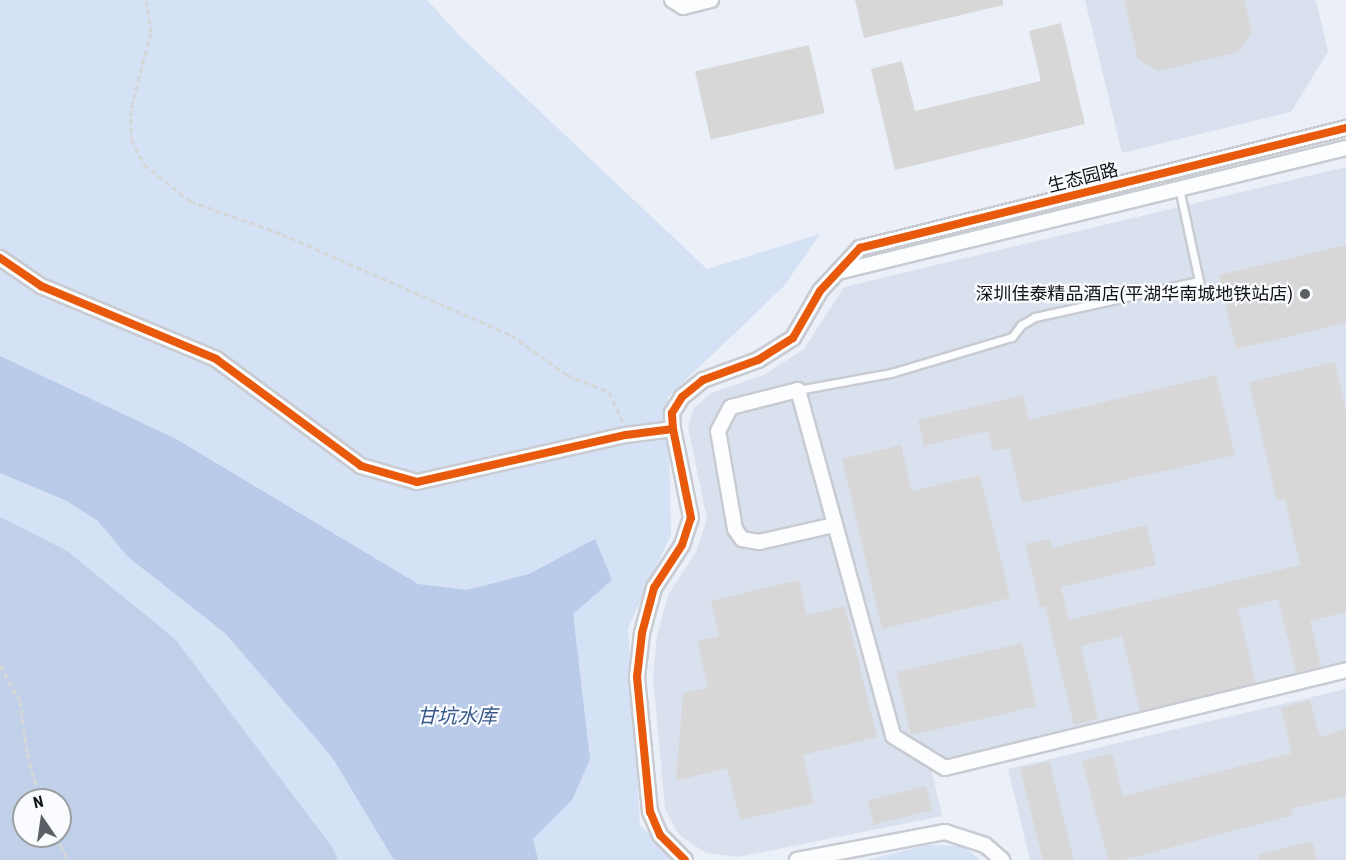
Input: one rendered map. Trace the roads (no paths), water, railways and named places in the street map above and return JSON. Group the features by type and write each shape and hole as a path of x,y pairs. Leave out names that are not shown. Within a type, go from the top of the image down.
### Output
{"street":[{"path":"672,0 683,7 711,0"},
{"name":"生态园路","path":"836,273 860,248 1346,128"},
{"name":"生态园路","path":"836,273 1346,148"},
{"path":"0,258 41,286 216,359 361,466 417,482 626,435 673,429"},
{"path":"685,860 660,835 650,812 637,677 642,633 654,588 682,545 692,518 673,429 672,413 682,398 703,380 758,360 792,338 820,291 836,273"},
{"path":"834,525 759,542 742,539 735,529 718,431 724,415 731,407 798,390 893,736 945,768 1346,670"},
{"path":"797,860 945,832 985,845 1002,860"}],"lane":[{"path":"798,390 891,373 1012,336 1021,325 1035,317 1199,281 1179,188"}],"water":[{"name":"甘坑水库","path":"0,356 176,439 418,584 467,590 529,574 595,539 612,580 573,614 590,759 572,800 533,839 538,860 394,860 332,757 225,633 128,557 98,521 67,501 0,473"}],"place":[{"name":"深圳佳泰精品酒店(平湖华南城地铁站店)","path":"1305,294"}]}
